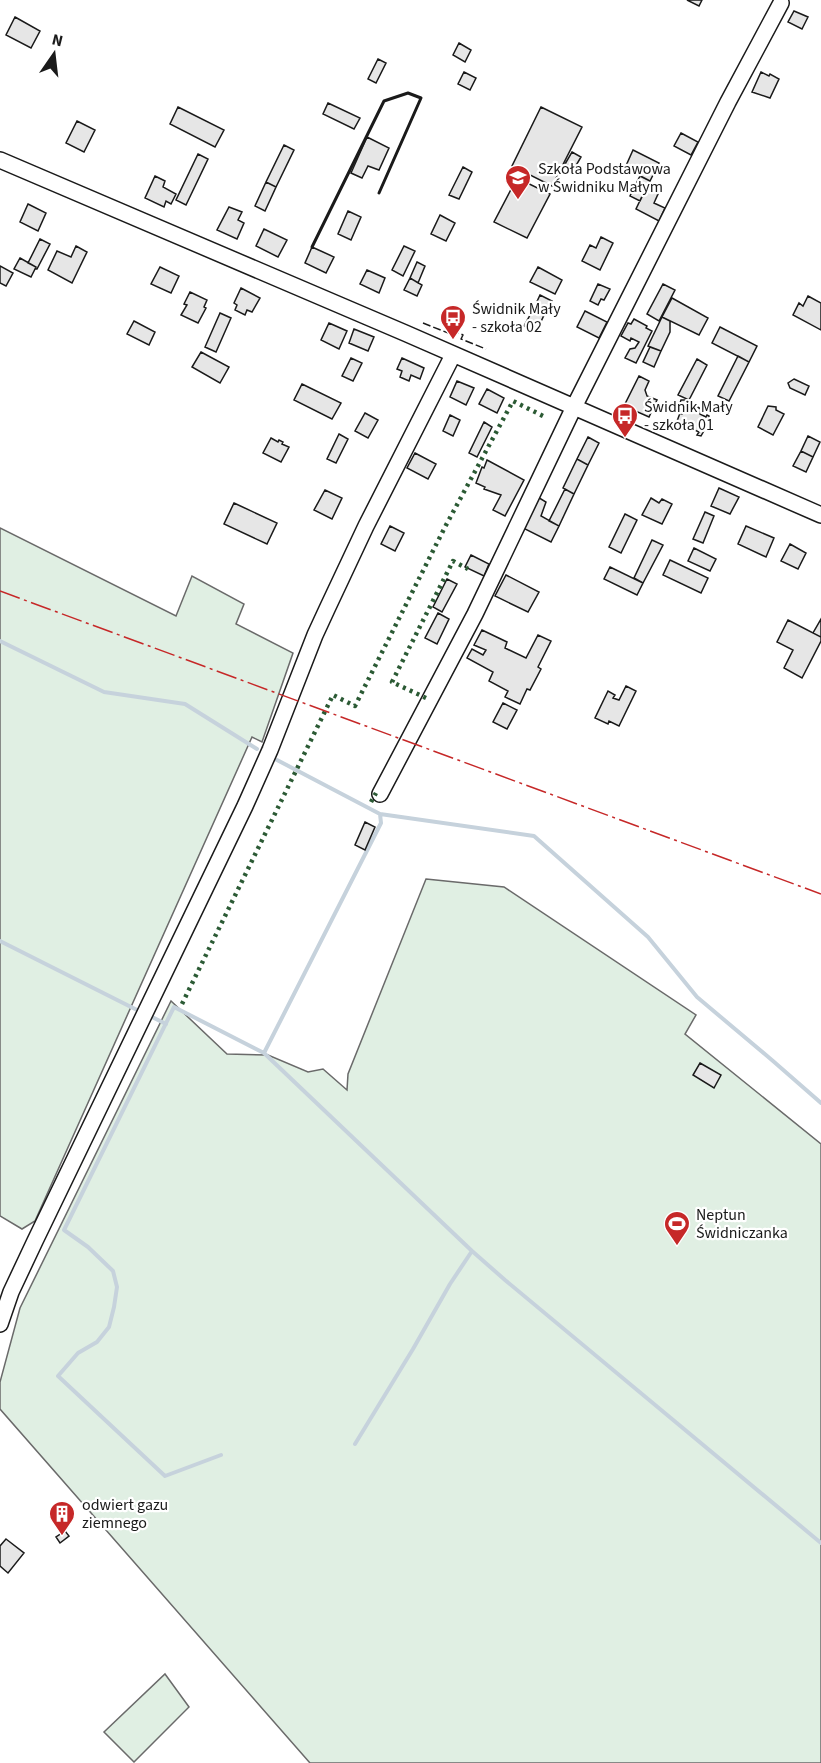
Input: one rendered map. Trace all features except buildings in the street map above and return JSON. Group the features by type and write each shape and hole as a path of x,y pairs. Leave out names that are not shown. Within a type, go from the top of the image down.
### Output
{"street":[{"path":"380,794 475,614 574,407 728,102 781,3"},
{"path":"0,160 821,515"},
{"path":"0,1324 11,1292 270,750 327,609 366,526 453,355"}],"green space":[{"path":"0,528 176,616 192,576 244,604 236,624 293,653 262,742 252,737 35,1221 22,1229 0,1216"},
{"path":"426,879 504,887 696,1015 685,1034 821,1144 821,1763 310,1763 0,1409 0,1382 20,1308 171,1001 227,1054 268,1055 308,1072 323,1069 347,1090 348,1074"},
{"path":"165,1674 189,1707 134,1762 104,1732"}],"waterway":[{"path":"0,641 104,692 185,704 257,749"},
{"path":"277,760 380,814"},
{"path":"264,1053 381,823 380,814 534,836 648,937 697,997 821,1103"},
{"path":"0,941 141,1012"},
{"path":"221,1455 165,1476 58,1376 78,1353 97,1342 109,1327 117,1287 113,1271 88,1247 64,1230 174,1007 264,1053 472,1251 821,1543"},
{"path":"148,1015 166,1024"},
{"path":"355,1444 472,1251"}],"hedge":[{"path":"182,1004 333,695 355,706 445,527 513,401 543,416"},
{"path":"426,698 392,682 453,561 468,569"},
{"path":"371,802 376,793"}],"fence":[{"path":"423,323 453,335 455,331 463,335 461,339 486,349"}],"wall":[{"path":"312,247 384,101 408,93 421,98 379,193"}],"power":[{"path":"0,591 821,894"}],"place":[{"name":"Szkoła Podstawowa w Świdniku Małym","path":"518,201"},
{"name":"Świdnik Mały - szkoła 02","path":"453,341"},
{"name":"Świdnik Mały - szkoła 01","path":"625,439"},
{"name":"Neptun Świdniczanka","path":"677,1247"},
{"name":"odwiert gazu ziemnego","path":"62,1537"}]}
